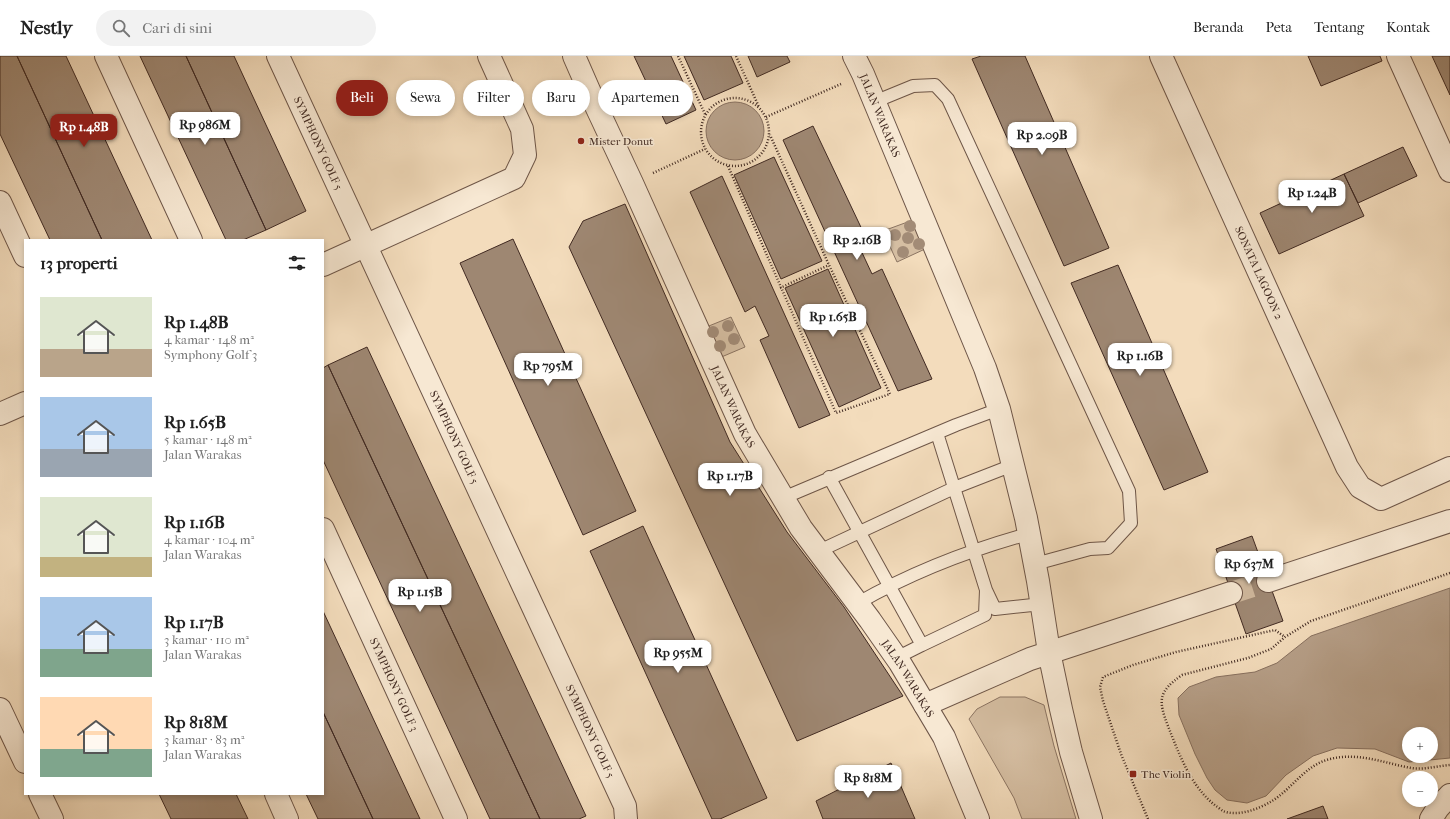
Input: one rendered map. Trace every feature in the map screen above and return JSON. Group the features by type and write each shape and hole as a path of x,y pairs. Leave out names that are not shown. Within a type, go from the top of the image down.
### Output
{"street":[{"path":"106,56 191,239"},
{"name":"SYMPHONY GOLF 5","path":"278,56 625,806 626,819"},
{"path":"324,266 514,178 525,155 522,129 489,56"},
{"name":"JALAN WARAKAS","path":"574,56 745,434 801,528 896,658 925,705 944,737 978,819"},
{"name":"SONATA LAGOON 2","path":"1161,56 1347,467 1360,487 1381,499 1450,468"},
{"path":"1398,56 1450,171"},
{"name":"JALAN WARAKAS","path":"858,65 982,361 999,409 1035,564 1049,652 1071,752 1091,819"},
{"path":"0,202 24,254"},
{"path":"0,414 24,403"},
{"path":"1268,580 1450,521"},
{"name":"SYMPHONY GOLF 3","path":"324,531 456,819"},
{"path":"925,705 1049,652 1232,592"},
{"path":"0,709 24,760"},
{"path":"40,795 52,819"},
{"path":"276,795 287,819"},
{"path":"1431,819 1438,808 1450,795"}],"lane":[{"path":"874,102 913,86 935,86 948,99 1129,491 1131,523 1108,548 1090,549 1035,564"},
{"path":"783,498 937,432 999,409"},
{"path":"937,432 986,590 995,609 1042,604"},
{"path":"819,551 954,488 1013,465"},
{"path":"830,477 922,645"},
{"path":"858,604 889,586 988,545 1028,534"},
{"path":"896,658 985,615 986,590"}],"path":[{"path":"678,56 705,114"},
{"path":"728,166 780,288 836,413 890,394 828,265 770,135 766,117 759,107 736,56"},
{"path":"766,117 858,65"},
{"path":"759,107 746,99 730,98 716,103 705,114 700,131 705,149 715,160 728,166 743,166 756,159 766,149 770,135"},
{"path":"632,183 705,149"},
{"path":"780,288 828,265"},
{"path":"1450,573 1311,621 1286,637 1271,649 1248,658 1182,675 1164,690 1161,699 1164,714 1194,783 1208,800 1223,811 1237,813 1249,812 1272,801 1316,764 1329,759 1343,757 1378,760 1412,768 1428,768 1450,765"},
{"path":"1148,819 1121,754 1103,701 1100,687 1103,677 1134,665 1176,652 1275,630 1286,637"}],"shaded area":[{"path":"735,102 751,107 759,115 764,131 759,147 751,155 735,160 719,155 711,147 706,131 711,115 719,107"},
{"path":"913,220 925,249 897,262 883,231"},
{"path":"731,317 745,347 712,361 699,330"},
{"path":"1450,588 1450,758 1438,759 1438,727 1402,727 1402,759 1375,749 1337,748 1313,756 1286,775 1266,796 1247,803 1227,800 1215,790 1195,754 1179,715 1178,698 1189,687 1216,677 1255,672 1277,663 1311,636"},
{"path":"1000,697 1025,697 1044,705 1054,746 1076,819 1022,819 1014,798 969,719 977,709"}],"building":[{"path":"0,56 17,56 102,239 50,239 0,134"},
{"path":"17,56 66,56 152,239 102,239"},
{"path":"140,56 186,56 266,230 245,239 226,239"},
{"path":"186,56 234,56 306,211 266,230"},
{"path":"634,56 671,56 682,80 645,80"},
{"path":"684,56 731,56 743,83 704,100"},
{"path":"748,56 787,56 790,62 757,77"},
{"path":"981,56 1025,56 1109,248 1064,266 972,59"},
{"path":"1308,56 1380,56 1382,61 1321,86"},
{"path":"1432,56 1450,56 1450,95"},
{"path":"693,104 696,110 693,111"},
{"path":"662,116 683,116 666,124"},
{"path":"813,126 867,240 858,244 872,274 882,269 932,379 898,391 783,140"},
{"path":"1403,147 1417,176 1358,203 1344,174"},
{"path":"774,157 822,261 781,279 734,175"},
{"path":"1344,174 1364,216 1279,254 1260,213"},
{"path":"722,176 830,415 799,428 760,340 769,336 755,306 745,312 690,192"},
{"path":"625,204 730,442 787,532 844,607 903,696 797,741 569,247 583,221"},
{"path":"513,239 636,511 583,535 460,263"},
{"path":"1118,265 1208,472 1164,490 1071,283"},
{"path":"828,269 881,388 839,407 785,288"},
{"path":"367,347 586,816 579,819 540,819 328,365"},
{"path":"328,365 540,819 490,819 324,462 324,367"},
{"path":"643,526 767,798 720,819 712,819 590,551"},
{"path":"1252,536 1283,621 1246,634 1216,549"},
{"path":"324,613 420,819 373,819 324,714"},
{"path":"324,714 373,819 318,819 306,795 324,795"},
{"path":"891,763 915,819 823,819 816,801"},
{"path":"159,795 236,795 248,819 171,819"},
{"path":"1323,806 1328,819 1287,819"}],"tunnel":[{"path":"1231,593 1268,581"}],"place":[{"name":"Mister Donut","path":"581,141"},
{"name":"The Violin","path":"1133,774"}]}
